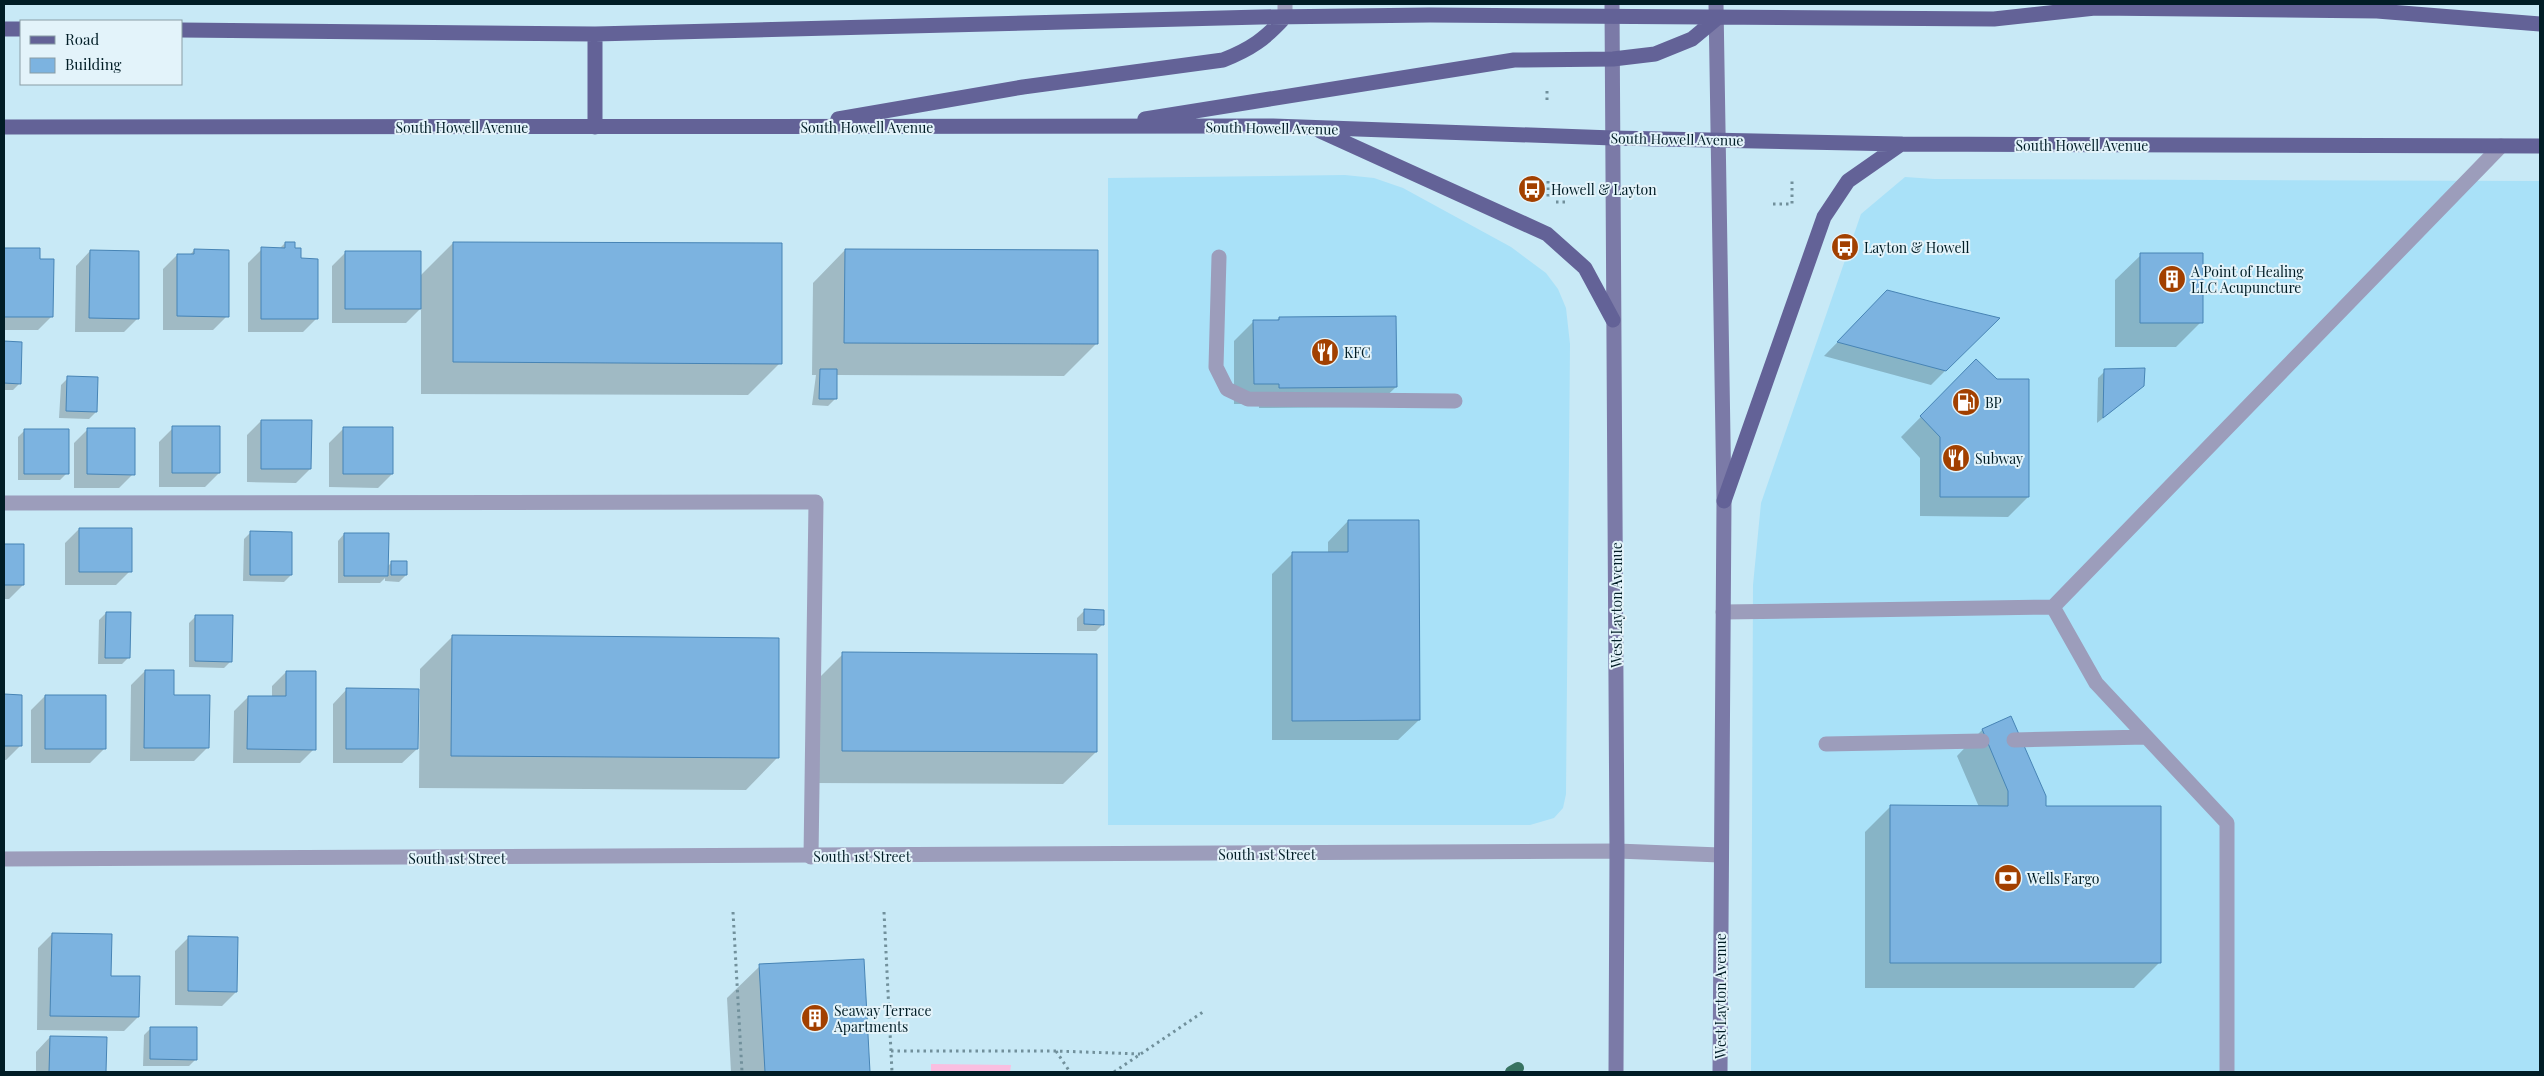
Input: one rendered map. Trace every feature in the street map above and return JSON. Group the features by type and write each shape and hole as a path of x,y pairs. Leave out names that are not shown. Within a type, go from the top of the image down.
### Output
{"main road":[{"path":"1430,16 1449,4"},
{"path":"182,30 595,34 1285,10 1430,16 1612,10 1716,11 1994,19 2090,6 2377,11 2540,24"},
{"path":"798,127 1023,87 1223,60 1248,51 1266,37 1285,10"},
{"name":"West Layton Avenue","path":"1612,10 1617,851 1616,1072"},
{"path":"1100,127 1514,60 1613,58 1656,54 1692,39 1716,11"},
{"name":"West Layton Avenue","path":"1716,11 1724,501 1720,855 1720,1072"},
{"path":"4,29 20,29"},
{"path":"595,34 595,127"},
{"name":"South Howell Avenue","path":"4,127 1273,126 1614,138 1901,144 2540,146"},
{"path":"1312,128 1547,234 1585,268 1614,320"},
{"path":"1724,501 1824,217 1848,181 1901,144"}],"street":[{"path":"1723,612 2052,607 2501,146"},
{"path":"1218,257 1216,367 1226,388 1248,399 1455,401"},
{"path":"4,503 816,502 811,857"},
{"path":"2052,607 2096,683 2227,823 2227,1072"},
{"path":"2014,740 2146,737"},
{"path":"1826,744 1982,741"},
{"name":"South 1st Street","path":"4,860 811,857 1617,851 1720,855"}],"path":[{"path":"1773,204 1792,204 1792,179"},
{"path":"1548,181 1548,202 1566,202"},
{"path":"733,912 742,1072"},
{"path":"884,912 892,1072"},
{"path":"1114,1072 1203,1012"},
{"path":"891,1051 1056,1051 1140,1054"},
{"path":"1056,1051 1070,1072"}],"shaded area":[{"path":"1345,175 1374,178 1403,188 1511,247 1546,273 1558,289 1566,308 1570,344 1566,794 1563,808 1554,818 1530,825 1108,825 1108,178"},
{"path":"1905,177 1934,179 2540,181 2540,1072 1751,1072 1753,585 1761,503 1861,214"},
{"path":"931,1064 1011,1065 1010,1072 931,1072"}],"building":[{"path":"285,242 295,242 295,248 301,248 301,258 318,259 318,319 261,319 261,247 285,248"},
{"path":"453,242 782,243 782,364 453,362"},
{"path":"4,248 40,248 40,259 54,259 53,317 4,317"},
{"path":"194,249 229,250 229,317 177,316 177,254 194,254"},
{"path":"845,249 1098,250 1098,344 844,343"},
{"path":"90,250 139,251 139,319 89,318"},
{"path":"345,251 421,251 421,309 345,309"},
{"name":"A Point of Healing LLC Acupuncture","path":"2140,253 2203,253 2203,323 2140,323"},
{"path":"1887,290 2000,318 1946,371 1837,342"},
{"name":"KFC","path":"1396,316 1397,387 1279,388 1279,384 1254,384 1253,320 1279,320 1279,317"},
{"path":"4,341 22,342 21,384 4,383"},
{"path":"1976,359 1997,379 2029,379 2029,497 1940,497 1940,437 1920,416"},
{"path":"2145,368 2144,386 2103,418 2104,369"},
{"path":"820,369 837,369 837,399 819,399"},
{"path":"67,376 98,377 97,412 66,411"},
{"path":"261,420 312,420 311,469 261,469"},
{"path":"172,426 220,426 220,473 172,473"},
{"path":"343,427 393,427 393,474 343,474"},
{"path":"87,428 135,428 135,475 87,474"},
{"path":"24,429 69,429 69,474 24,474"},
{"path":"1348,520 1419,520 1420,720 1292,721 1292,552 1348,552"},
{"path":"79,528 132,528 132,572 79,572"},
{"path":"250,531 292,532 292,575 250,575"},
{"path":"344,533 389,533 388,576 344,576"},
{"path":"4,544 24,544 24,585 4,585"},
{"path":"391,561 407,561 407,575 391,575"},
{"path":"1084,609 1104,610 1104,625 1084,624"},
{"path":"106,612 131,612 130,658 105,658"},
{"path":"195,615 233,615 232,662 195,661"},
{"path":"452,635 779,638 779,758 451,756"},
{"path":"842,652 1097,654 1097,752 842,751"},
{"path":"145,670 174,670 174,695 210,695 209,748 144,748"},
{"path":"286,671 316,671 316,750 247,749 248,696 286,696"},
{"path":"346,688 419,689 418,749 346,749"},
{"path":"4,694 22,695 22,746 4,746"},
{"path":"45,695 106,695 106,749 45,749"},
{"path":"2011,716 2046,796 2046,806 2161,806 2161,963 1890,963 1890,805 2008,806 2008,791 1982,729"},
{"path":"52,933 112,934 111,976 140,976 139,1017 50,1016"},
{"path":"188,936 238,937 237,992 188,991"},
{"name":"Seaway Terrace Apartments","path":"864,959 870,1072 765,1072 759,964"},
{"path":"150,1027 197,1027 197,1060 150,1059"},
{"path":"50,1036 107,1037 106,1072 49,1072"}],"waterway":[{"path":"1511,1072 1518,1068"}],"place":[{"name":"Howell & Layton","path":"1532,189"},
{"name":"Layton & Howell","path":"1845,247"},
{"name":"A Point of Healing LLC Acupuncture","path":"2172,279"},
{"name":"KFC","path":"1325,352"},
{"name":"BP","path":"1966,402"},
{"name":"Subway","path":"1956,458"},
{"name":"Wells Fargo","path":"2008,878"},
{"name":"Seaway Terrace Apartments","path":"815,1018"}]}
